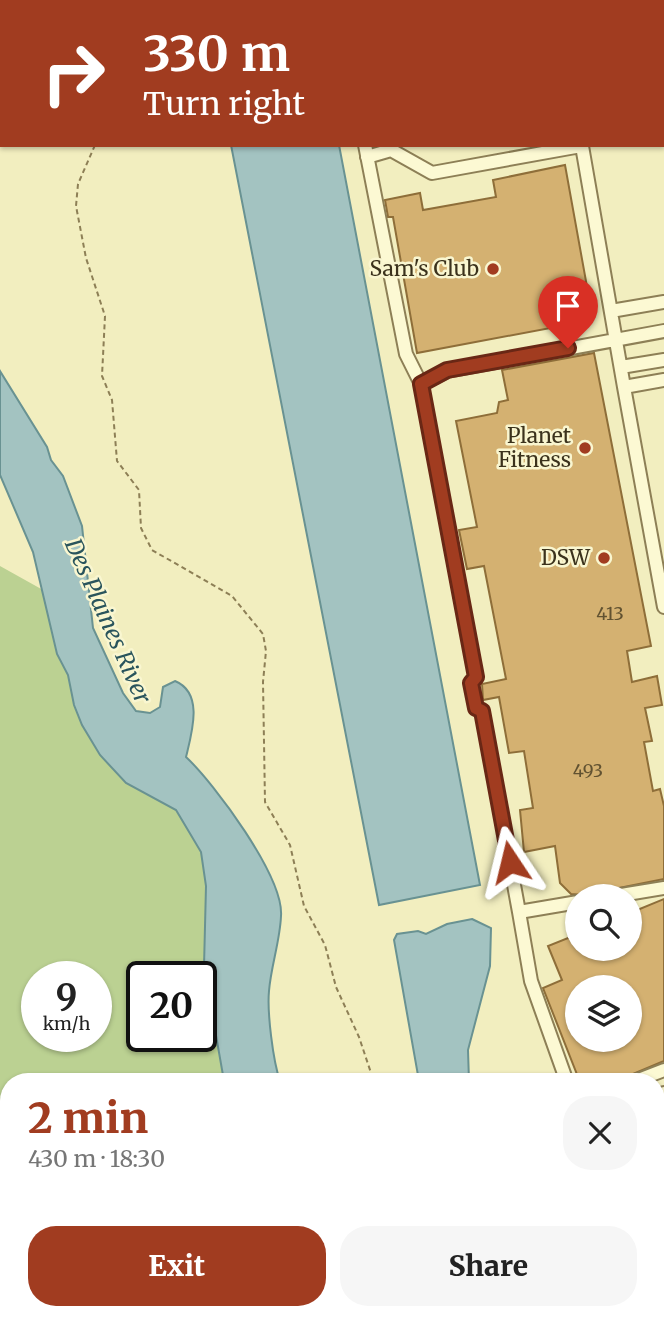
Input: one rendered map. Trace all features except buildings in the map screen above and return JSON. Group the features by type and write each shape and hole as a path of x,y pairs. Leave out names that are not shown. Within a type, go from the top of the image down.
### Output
{"lane":[{"path":"564,1073 531,981 482,711 476,708 471,683 476,677 421,384 406,354 366,151 391,150 432,173 576,147"},
{"path":"582,147 664,607"},
{"path":"611,311 664,302"},
{"path":"421,384 447,370 664,331"},
{"path":"621,367 664,360"},
{"path":"624,387 664,380"},
{"path":"642,892 664,888"},
{"path":"519,912 565,904"}],"path":[{"path":"94,147 78,184 76,206 86,258 105,316 102,376 112,400 117,461 139,490 141,528 152,550 232,596 263,634 266,651 263,682 265,802 290,845 304,906 325,945 336,987 359,1037 371,1073"}],"green space":[{"path":"0,566 43,590 57,654 68,675 74,705 126,783 176,810 201,852 206,886 204,961 126,961 126,1052 217,1052 217,1041 223,1073 0,1073"}],"water":[{"path":"231,147 339,147 480,885 379,905"},
{"path":"0,371 63,476 82,526 93,628 123,693 136,711 150,713 160,707 163,687 175,681 190,694 194,714 186,757 229,808 260,855 271,878 279,899 281,916 269,1000 277,1073 223,1073 217,1041 217,961 204,961 206,886 201,852 176,810 126,783 100,755 82,725 74,705 68,675 57,654 33,552 0,475"},
{"path":"472,919 491,928 490,966 468,1050 469,1073 418,1073 394,940 397,934 418,931 426,934 447,924"}],"place":[{"name":"Sam's Club","path":"493,269"},
{"name":"Planet Fitness","path":"585,448"},
{"name":"DSW","path":"604,558"}],"route":[{"path":"510,862 482,711 476,708 471,683 476,677 421,384 447,370 568,348"}],"water label":[{"name":"Des Plaines River","path":"108,621"}]}
